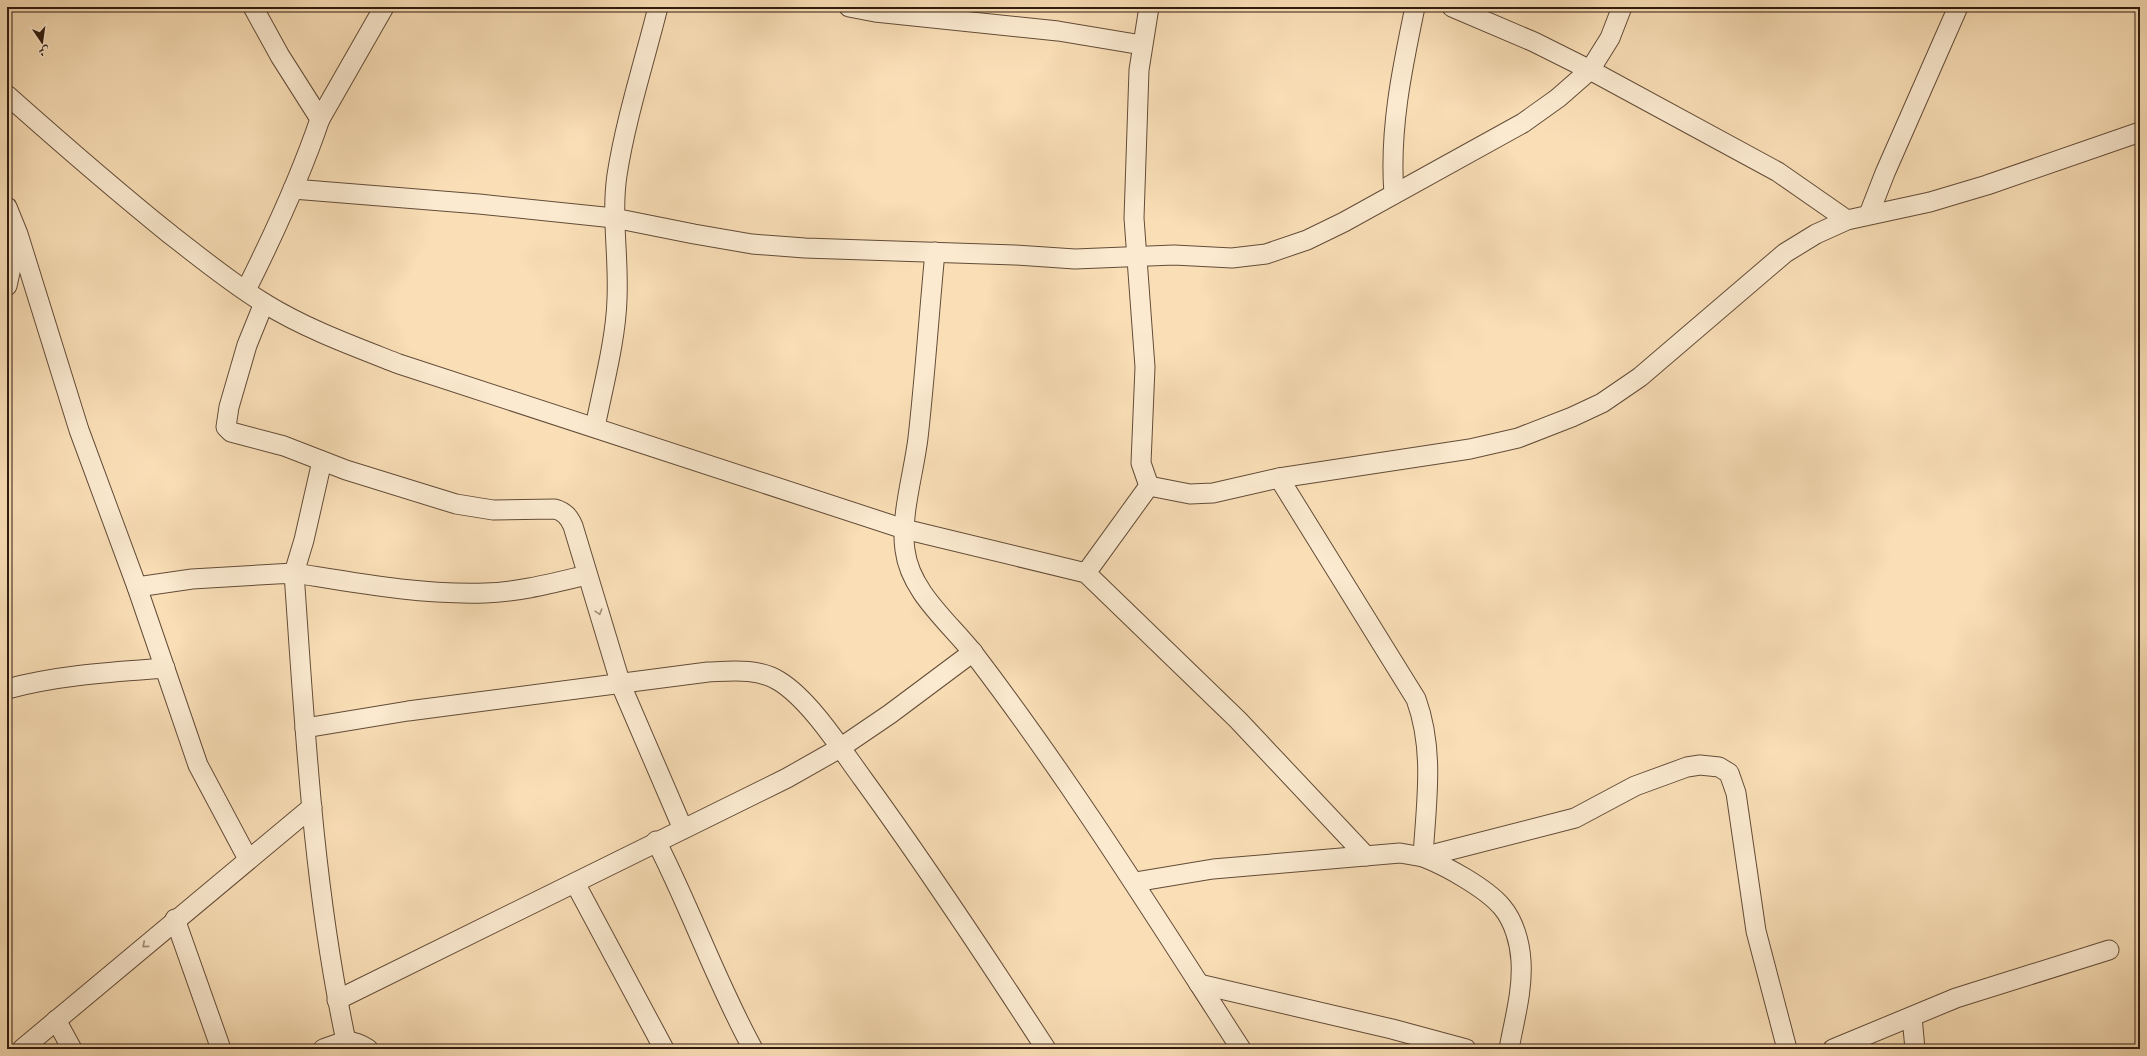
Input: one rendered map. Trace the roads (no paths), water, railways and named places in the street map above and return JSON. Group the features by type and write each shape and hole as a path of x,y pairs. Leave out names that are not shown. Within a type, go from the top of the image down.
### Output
{"street":[{"path":"253,7 280,56 320,119"},
{"path":"246,290 271,240 293,189 320,119 384,7"},
{"path":"595,427 618,301 618,257 614,218 617,176 624,136 658,7"},
{"path":"849,7 875,12 1058,31 1142,45"},
{"path":"1149,7 1142,45 1136,143 1134,218 1145,367 1141,456 1144,475 1149,486"},
{"path":"1394,194 1392,173 1395,121 1401,78 1415,7"},
{"path":"1452,7 1534,42 1590,70 1778,172 1847,220"},
{"path":"293,189 479,204 614,218 752,244 805,248 935,252 1075,259 1137,256 1232,258 1266,254 1307,240 1344,222 1523,123 1558,98 1590,70 1610,38 1622,7"},
{"path":"1869,214 1958,7"},
{"path":"7,95 117,192 200,258 264,303 310,327 399,364 554,416 595,427 904,529 1086,573 1238,720 1366,856"},
{"path":"1149,486 1190,494 1213,493 1280,478 1470,449 1518,438 1572,417 1602,403 1640,377 1785,254 1816,234 1847,220 1869,214 1930,202 1988,185 2140,132"},
{"path":"7,207 18,234 79,430 137,587 198,765 248,859"},
{"path":"7,286 18,234"},
{"path":"935,252 918,436 904,529 905,552 921,590 973,652 1077,797 1135,882 1241,1049"},
{"path":"264,303 247,345 228,407 226,427 231,432 284,446 322,462 410,490 474,508 555,509 564,512 569,518 572,526 621,685 683,829"},
{"path":"322,462 304,540 294,572 304,728 323,917 337,1000 346,1041"},
{"path":"1280,478 1402,674 1420,709 1429,754 1422,857"},
{"path":"1086,573 1149,486"},
{"path":"137,587 192,579 294,572 408,591 486,593 528,589 587,575"},
{"path":"337,1000 575,883 656,841 787,778 840,748 890,714 973,652"},
{"path":"7,689 30,683 90,674 165,668"},
{"path":"304,728 408,712 621,685 708,672 755,672 768,676 790,689 840,748 935,881 1046,1049"},
{"path":"1422,857 1576,818 1636,786 1674,770 1700,765 1719,767 1729,773 1736,793 1756,932 1786,1049"},
{"path":"22,1049 175,919 312,807"},
{"path":"656,841 678,884 732,1009 752,1049"},
{"path":"1135,882 1213,869 1292,864 1400,853 1422,857 1439,863 1487,894 1502,907 1512,924 1518,942 1521,961 1521,979 1509,1049"},
{"path":"575,883 664,1049"},
{"path":"175,919 221,1049"},
{"path":"1833,1049 1956,998 2002,982 2108,950"},
{"path":"1199,984 1392,1029 1466,1049"},
{"path":"1912,1017 1915,1049"},
{"path":"56,1020 72,1049"},
{"path":"323,1049 346,1041 359,1044 368,1049"}]}
